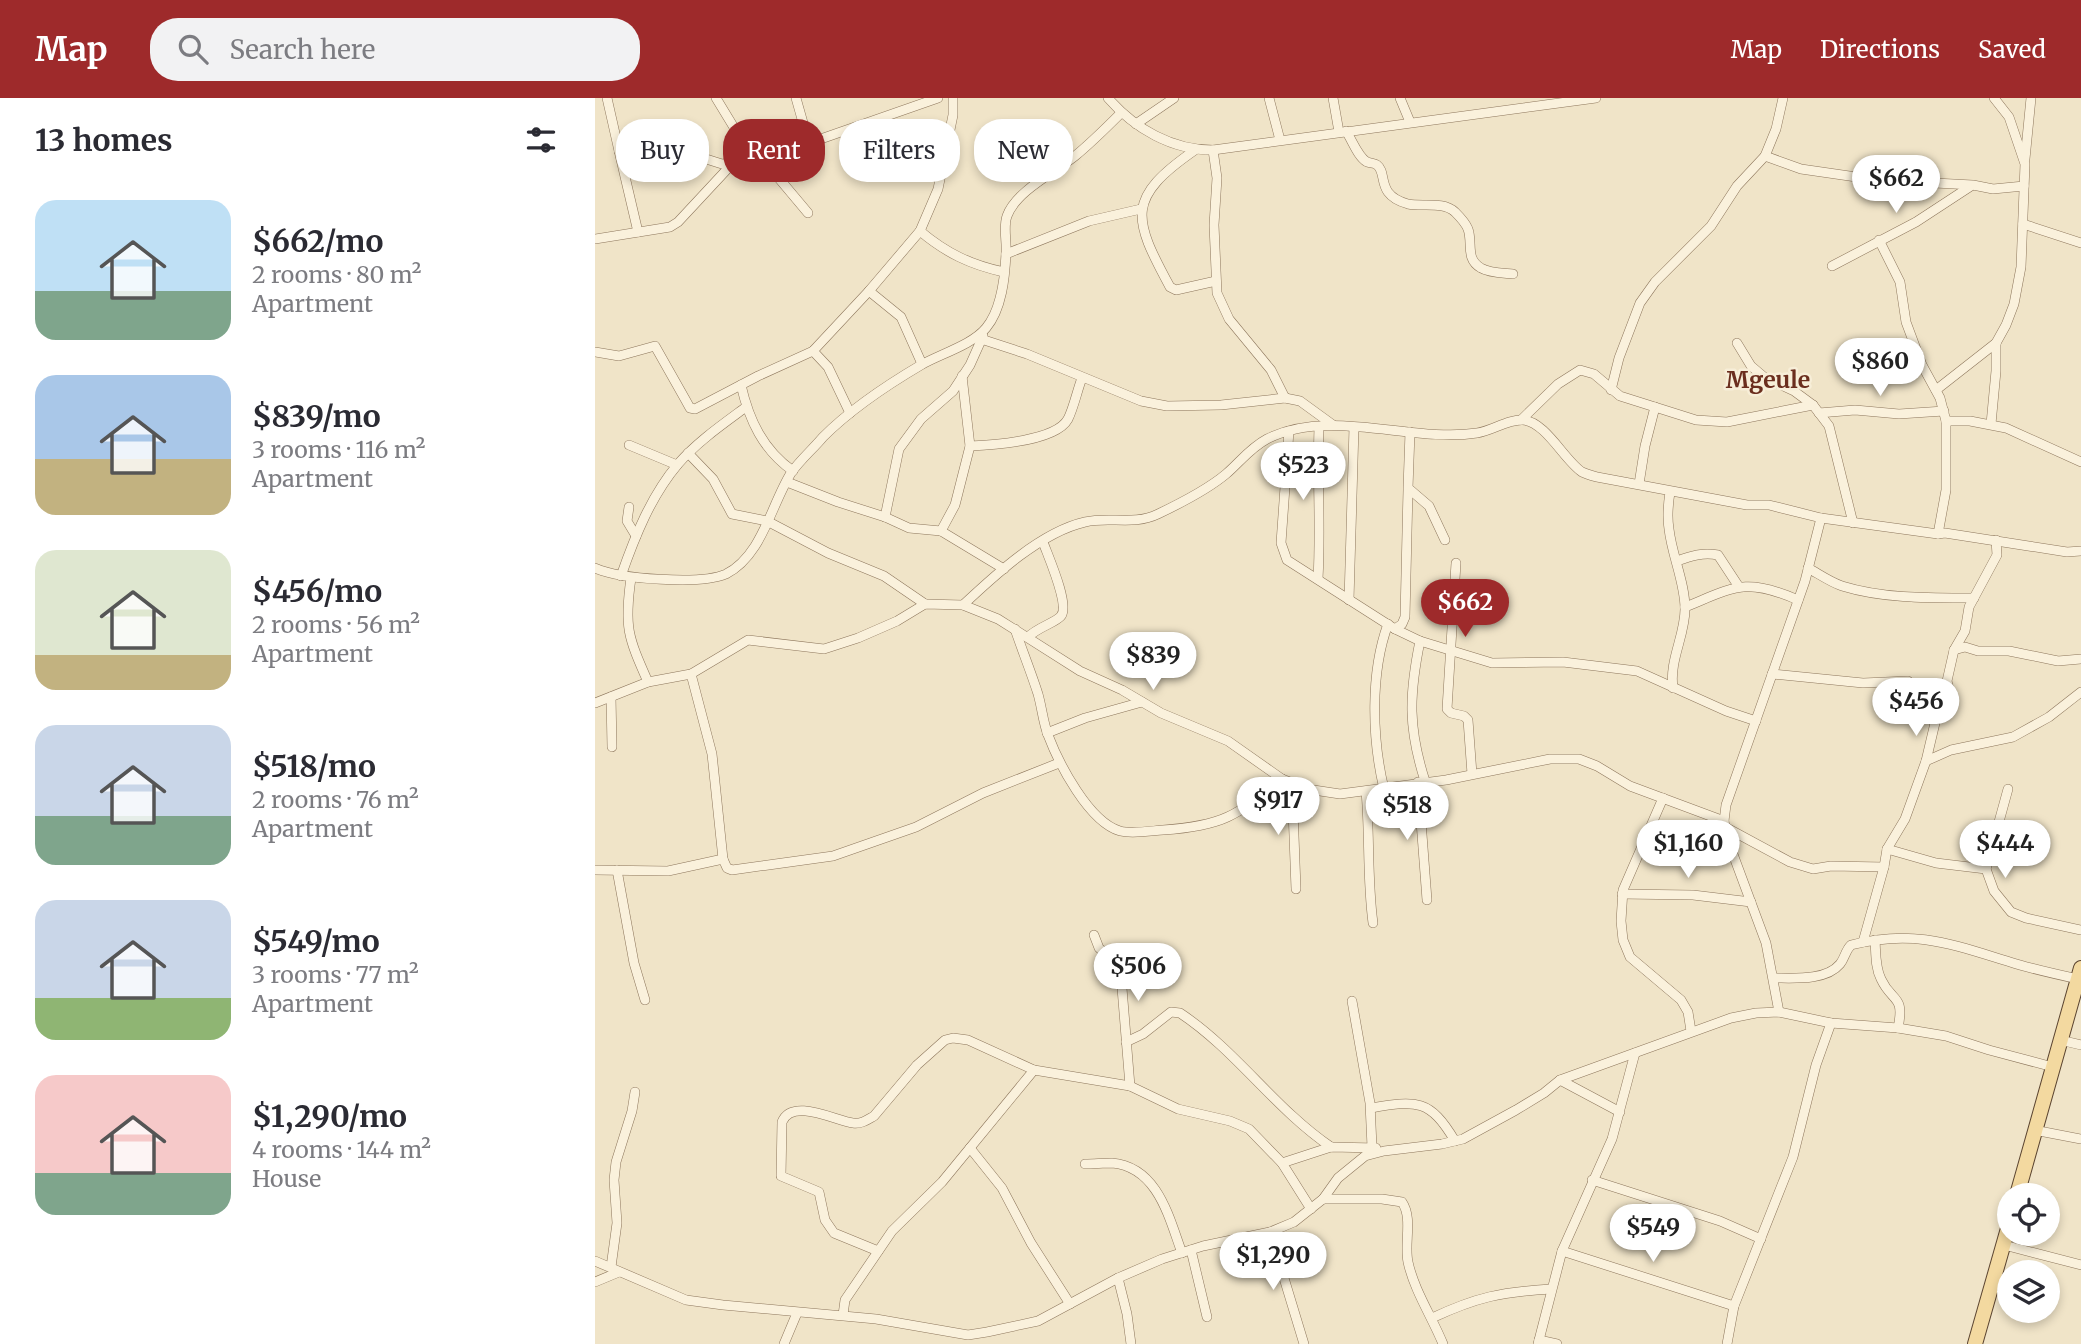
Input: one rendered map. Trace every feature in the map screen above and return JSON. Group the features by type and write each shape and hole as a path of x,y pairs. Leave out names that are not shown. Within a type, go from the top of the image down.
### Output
{"main road":[{"path":"2020,1183 2079,974"},
{"path":"1975,1344 2004,1246"}],"street":[{"path":"607,98 616,138"},
{"path":"716,98 729,119"},
{"path":"796,98 802,119"},
{"path":"825,138 937,98"},
{"path":"595,352 619,356 655,346 690,408 694,409 813,351 920,231 938,189 953,115 953,98"},
{"path":"1108,98 1121,113 1136,124 1170,143 1195,150 1213,150 1596,98"},
{"path":"1136,124 1174,98"},
{"path":"1269,98 1279,141"},
{"path":"1333,98 1342,131 1367,162 1377,164 1380,168 1384,188 1397,200 1410,204 1448,207 1455,211 1468,229 1471,255 1475,263 1483,270 1513,274"},
{"path":"1400,98 1410,122"},
{"path":"1611,390 1629,327 1647,293 1711,226 1737,186 1765,156 1776,129 1783,98"},
{"path":"1994,98 2009,117 2025,164"},
{"path":"1936,390 1996,343 2014,304 2021,267 2031,98"},
{"path":"885,517 899,449 921,419 953,391 998,307 1006,254 1007,216 1024,193 1097,137 1121,113"},
{"path":"1195,150 1152,184 1141,209 1146,237 1170,287 1176,290 1216,281"},
{"path":"1213,150 1217,177 1214,225 1217,293 1229,319 1271,370 1285,398"},
{"path":"1765,156 1801,169 1877,180 1973,185 1993,189 2024,186"},
{"path":"595,239 661,230 678,222 723,173"},
{"path":"626,182 638,232"},
{"path":"781,182 809,213"},
{"path":"1832,267 1916,222 1973,185"},
{"path":"1006,254 1089,221 1141,209"},
{"path":"2023,224 2081,243"},
{"path":"920,231 958,258 977,266 1004,272"},
{"path":"1879,240 1900,282 1906,322 1945,416 1946,489 1938,534"},
{"path":"869,291 901,317 922,364"},
{"path":"595,568 626,577 706,579 725,574 741,564 751,552 786,482 825,435 850,413 922,364 983,335 1141,401 1167,406 1221,405 1285,398 1300,401 1333,425"},
{"path":"1737,343 1751,366 1764,377 1794,391 1816,409 1829,426 1853,523"},
{"path":"1991,424 1996,343"},
{"path":"813,351 828,367 850,413"},
{"path":"963,605 1004,569 1043,541 1083,522 1138,521 1156,515 1227,473 1254,447 1268,438 1289,431 1333,425 1445,434 1477,433 1521,420 1558,384 1580,370 1594,374 1620,396 1696,420 1727,422 1816,409 1945,416 2006,428 2081,462"},
{"path":"941,531 955,505 970,446 963,376"},
{"path":"970,446 1019,441 1060,429 1067,421 1081,378"},
{"path":"741,385 746,407 769,451 793,471"},
{"path":"648,682 631,646 627,629 626,577 636,536 651,505 677,465 688,453 746,407"},
{"path":"1639,484 1655,407"},
{"path":"1521,420 1537,427 1584,473 1670,492 1747,505 1769,505 1821,518 1996,540 2067,552 2081,551"},
{"path":"1349,600 1354,427"},
{"path":"1318,579 1319,428"},
{"path":"1289,431 1282,552 1287,559 1392,627 1420,641 1492,663 1563,662 1637,671 1726,711 1756,721"},
{"path":"1384,789 1377,757 1375,721 1380,647 1392,627 1402,624 1405,617 1410,432"},
{"path":"629,445 677,465"},
{"path":"688,453 713,479 732,514 767,521 828,553 884,576 926,604"},
{"path":"786,482 909,528 941,531 1004,569"},
{"path":"1408,490 1429,506 1445,540"},
{"path":"1670,492 1667,514 1685,607 1682,633 1671,676 1673,688"},
{"path":"629,507 627,522 636,536"},
{"path":"1779,1012 1766,943 1724,824 1726,805 1798,600 1821,518"},
{"path":"1863,942 1887,849 1905,819 1926,761 1939,706 1950,693 1947,681 1954,650 1965,631 1969,607 1997,555 1996,540"},
{"path":"1028,637 1063,611 1063,596 1043,541"},
{"path":"1677,561 1707,553 1718,555 1739,587"},
{"path":"1456,563 1447,709 1468,720 1472,774"},
{"path":"1808,568 1842,586 1871,592 1974,598"},
{"path":"1685,607 1739,587 1756,585 1798,600"},
{"path":"595,702 648,682 691,674 746,640 824,649 897,621 926,604 963,605 1014,629 1080,671 1161,713 1228,741 1282,779 1307,789 1340,794 1384,789 1551,759 1579,760 1597,766 1630,786 1663,797 1724,824 1790,862 1813,869 1831,866 1884,867"},
{"path":"1014,629 1059,763 1098,817 1108,825 1122,831 1191,828 1224,820 1242,811 1282,779"},
{"path":"1420,641 1410,715 1422,782 1427,900"},
{"path":"1954,650 1965,648 2008,651 2058,661 2081,659"},
{"path":"691,674 712,754 723,859 727,867 738,870 832,856 915,827 983,793 1059,763"},
{"path":"1772,674 1863,683 1907,681"},
{"path":"1926,761 1951,750 2014,737 2049,717 2081,692"},
{"path":"611,696 612,747"},
{"path":"1047,733 1085,718 1142,702"},
{"path":"1292,783 1296,889"},
{"path":"2008,789 1986,869 1994,891 2011,912 2081,930"},
{"path":"1366,791 1369,830 1367,870 1373,923"},
{"path":"1663,797 1622,894 1621,921 1626,950 1630,957 1681,1000 1688,1012 1691,1031"},
{"path":"1887,849 1936,863 1986,869"},
{"path":"595,870 681,870 723,859"},
{"path":"617,870 632,952 645,1000"},
{"path":"1622,894 1693,895 1751,902"},
{"path":"1094,935 1099,948 1117,964 1122,988 1130,1086"},
{"path":"1774,978 1826,973 1838,967 1851,945 1896,938 1952,944 2010,962 2079,974"},
{"path":"1875,940 1881,980 1898,999 1901,1007 1898,1028"},
{"path":"1352,1001 1371,1108 1372,1147"},
{"path":"1126,1042 1143,1034 1171,1012 1180,1013 1241,1065 1295,1119 1331,1147"},
{"path":"595,1261 686,1300 797,1313 843,1315 969,1340 1038,1321 1118,1278 1187,1252 1270,1231 1294,1222 1323,1199 1338,1178 1365,1156 1455,1141 1488,1127 1544,1093 1560,1080 1691,1031 1756,1013 1779,1012 1831,1023 1898,1028 1947,1036 1989,1051 2053,1067"},
{"path":"1729,1344 1734,1306 1793,1157 1816,1065 1831,1023"},
{"path":"878,1251 834,1233 825,1220 819,1192 781,1176 785,1115 804,1112 829,1115 856,1124 865,1122 917,1065 945,1040 953,1038 980,1045 1034,1070 1130,1086 1178,1109 1230,1121 1249,1129 1282,1163 1311,1209"},
{"path":"2060,1040 2081,1045"},
{"path":"1557,1344 1538,1342 1551,1289 1562,1251 1612,1139 1635,1053"},
{"path":"843,1315 845,1300 893,1231 942,1182 1034,1070"},
{"path":"1560,1080 1620,1112"},
{"path":"615,1270 616,1162 635,1092"},
{"path":"1371,1108 1396,1104 1424,1106 1435,1112 1455,1141"},
{"path":"2034,1130 2081,1139"},
{"path":"1282,1163 1331,1147 1372,1147 1384,1151"},
{"path":"970,1149 1002,1188 1031,1243 1070,1304"},
{"path":"1085,1164 1112,1163 1142,1174 1156,1190 1187,1252 1207,1317"},
{"path":"1593,1180 1720,1221 1761,1239"},
{"path":"1323,1199 1382,1199 1402,1202 1406,1208 1408,1261 1443,1344"},
{"path":"1270,1231 1304,1344"},
{"path":"2007,1246 2081,1265"},
{"path":"1562,1251 1734,1306"},
{"path":"595,1282 615,1270"},
{"path":"1118,1278 1131,1344"},
{"path":"1432,1318 1472,1300 1491,1295 1551,1289"},
{"path":"784,1344 797,1313"}],"district":[{"name":"Mgeule","path":"1768,379"}]}
